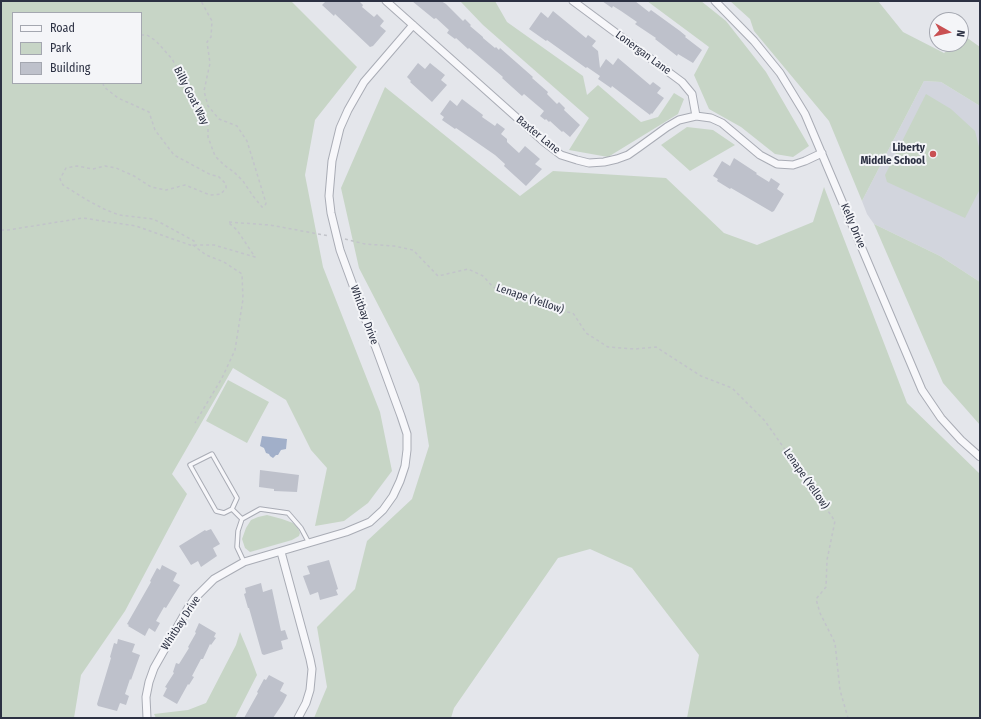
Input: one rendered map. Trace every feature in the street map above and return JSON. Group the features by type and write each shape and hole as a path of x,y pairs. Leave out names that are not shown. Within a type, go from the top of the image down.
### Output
{"street":[{"name":"Baxter Lane","path":"386,1 544,142 562,154 577,160 589,163 617,159 633,151 679,120 696,116 711,118 722,123 760,155 777,164 793,165 822,153"},
{"name":"Lonergan Lane","path":"573,1 682,82 692,94 696,116"},
{"name":"Kelly Drive","path":"715,1 754,41 780,73 805,114 922,390 941,418 961,440 980,457"},
{"name":"Whitbay Drive","path":"147,718 146,697 154,668 188,608 214,579 244,562 310,544 358,528 370,522 383,510 393,496 406,466 407,434 336,238 329,196 332,161 340,128 348,110 364,82 414,25"},
{"path":"281,552 312,669 310,690 306,703 298,718"}],"lane":[{"path":"212,454 237,498 232,509 224,513 216,511 190,465 212,454"},
{"path":"232,509 242,519"},
{"path":"244,562 237,547 238,531 242,519 260,509 288,513 301,528 310,544"}],"path":[{"name":"Billy Goat Way","path":"142,35 147,35 156,41 172,59 208,127 208,137 215,156 243,181 262,207 265,206 266,203 247,141 237,126 219,119 208,106 204,91 210,63 207,42 211,36 212,21 201,1"},
{"path":"102,84 104,87 118,98 149,112 155,130 174,155 211,174 218,176 226,184 226,188 221,194 210,194 185,185 166,190 151,187 134,176 116,168 105,166 93,169 77,166 66,168 60,179 63,185 104,209 120,215 153,219 163,224 194,241 194,245 206,255 224,262 242,274 243,298 235,350 222,378 195,423"},
{"name":"Lenape (Yellow)","path":"1,230 82,218 136,226 190,245 214,245 255,257 237,230 228,222 270,225 365,244 394,246 413,250 438,276 468,269 483,276 493,287 520,294 557,310 573,313 586,333 608,347 635,349 656,347 701,376 732,388 765,420 835,521 827,560 826,587 816,599 820,613 835,643 840,690 848,718"}],"shaded area":[{"name":"Liberty Middle School","path":"924,81 941,82 980,106 980,282 940,256 874,224 867,214 862,201"}],"green space":[{"path":"1,1 291,1 357,67 315,120 305,175 323,267 380,412 392,471 368,503 344,521 315,526 327,468 311,450 286,400 233,368 172,474 187,494 125,611 81,675 74,718 1,718"},
{"path":"460,1 495,1 507,22 583,76 587,95 598,85 641,122 658,117 674,93 684,99 678,114 608,157 569,150 589,118 483,25"},
{"path":"647,1 701,1 726,21 766,72 809,146 793,157 775,154 741,127 709,109 694,75 709,47"},
{"path":"730,1 878,1 903,32 929,45 929,52 969,52 969,39 980,47 980,106 941,82 924,81 862,201 829,121 754,31 750,19"},
{"path":"385,87 520,196 553,171 666,178 724,233 757,245 813,222 824,187 907,403 980,474 980,718 687,718 699,655 632,568 590,549 558,558 454,708 451,718 314,718 327,687 317,627 355,589 367,541 412,499 429,446 419,384 359,268 341,188"},
{"path":"926,94 951,109 975,131 980,151 980,189 965,218 887,182 885,175"},
{"path":"687,127 713,130 735,145 690,171 661,145"},
{"path":"874,224 940,256 980,282 980,425 943,383"},
{"path":"228,380 269,402 247,443 206,421"},
{"path":"267,515 293,523 298,528 300,533 299,536 292,540 250,552 245,548 242,539 246,528 251,520"},
{"path":"240,632 257,675 235,718 156,718 154,714 188,710 206,703 236,645"}],"water":[{"path":"262,436 287,439 286,449 281,450 278,455 273,458 266,453 264,448 260,446"}],"building":[{"path":"326,1 359,1 363,5 362,7 374,17 377,14 384,21 380,26 386,31 373,46 370,47 335,14 334,16 322,5"},
{"path":"412,1 441,1 446,4 463,21 465,19 483,38 495,48 496,47 499,50 500,48 533,77 532,78 548,92 547,94 557,104 559,102 565,108 564,110 580,125 570,137 550,121 545,120 540,116 544,111 524,94 522,96 502,78 503,77 469,48 468,49 456,38 455,39 447,33 449,30 436,18 434,19"},
{"path":"602,1 635,1 649,12 651,10 680,31 686,36 685,37 702,50 693,63 678,54 677,56 655,39 656,38 635,24 637,22 613,6 612,8"},
{"path":"553,11 586,38 588,35 596,41 592,46 598,51 600,68 606,59 613,65 618,58 650,85 653,82 661,88 657,93 664,98 652,114 651,113 650,115 612,86 611,88 598,79 600,76 529,29 541,12 548,18"},
{"path":"418,63 425,69 430,63 445,75 441,80 447,85 432,102 410,82 411,81 407,77"},
{"path":"462,99 483,115 482,117 495,126 497,123 505,129 501,134 519,153 525,146 540,159 535,164 542,169 526,186 504,166 505,164 495,155 442,120 444,117 440,114 450,100 457,106"},
{"path":"734,158 769,182 771,178 780,184 777,189 784,194 774,211 772,212 731,188 730,189 717,181 718,179 713,176 722,161 730,166"},
{"path":"260,470 299,475 297,492 274,491 274,489 259,487"},
{"path":"211,529 220,544 213,548 217,556 201,567 198,561 191,565 179,546 205,530"},
{"path":"329,560 338,589 336,590 338,595 320,600 318,592 310,595 303,576 310,574 307,566"},
{"path":"162,565 177,573 173,581 180,585 156,621 160,623 155,632 149,628 145,636 127,624 151,582 150,581 157,568 160,570"},
{"path":"261,583 263,592 272,589 281,631 285,630 288,639 281,641 283,649 264,655 262,654 244,594 246,593 245,588"},
{"path":"199,623 216,633 214,637 216,638 211,645 210,644 203,659 201,659 192,676 194,677 189,685 188,684 177,704 163,696 167,688 165,687 174,673 176,663 179,664 189,648 188,647 196,633 195,632"},
{"path":"118,639 135,644 132,652 140,655 125,694 129,696 126,705 120,703 117,711 98,706 97,704 114,643 117,644"},
{"path":"269,675 284,683 280,691 287,695 283,703 273,718 244,718 264,679 266,680"}],"place":[{"name":"Liberty Middle School","path":"933,154"}]}
